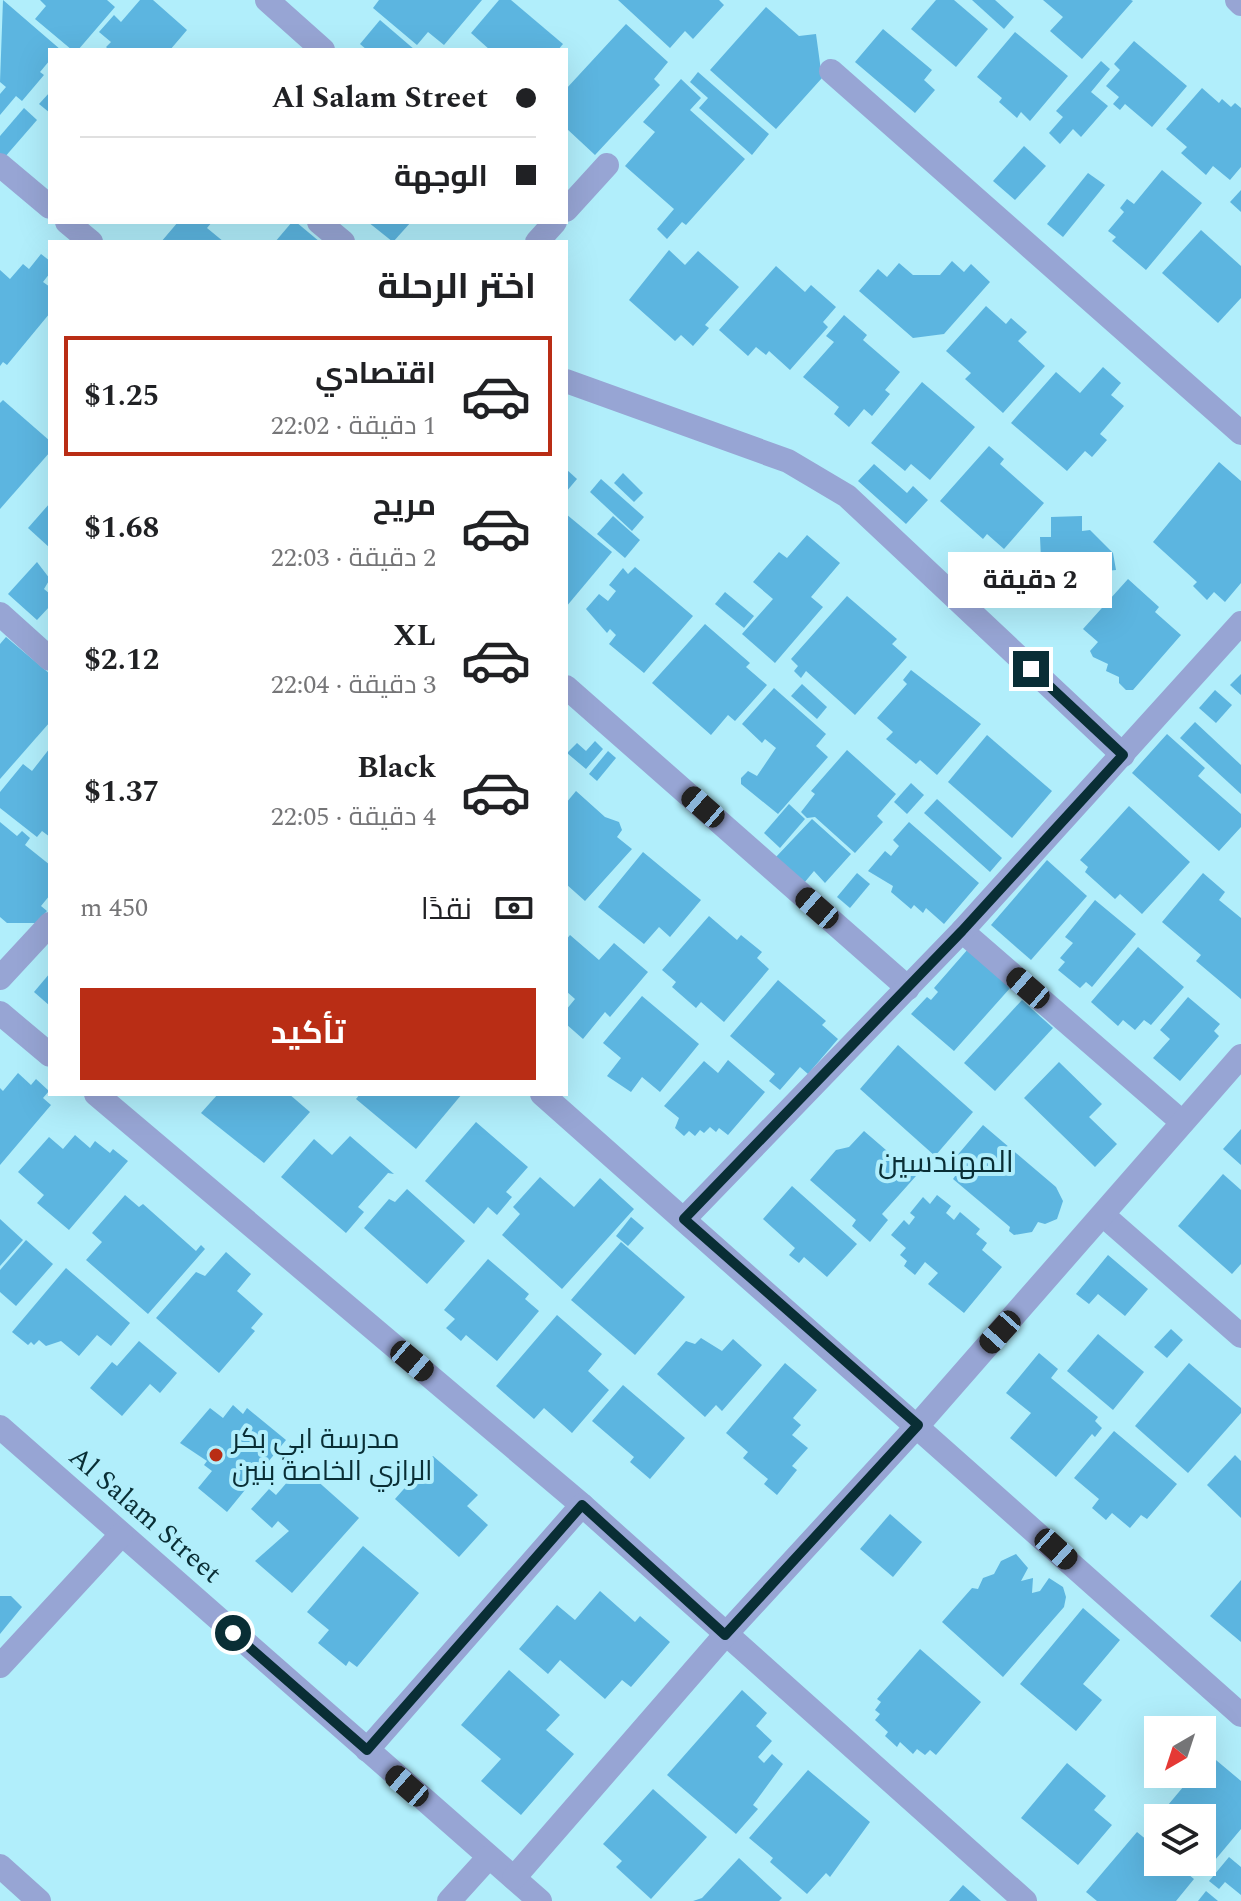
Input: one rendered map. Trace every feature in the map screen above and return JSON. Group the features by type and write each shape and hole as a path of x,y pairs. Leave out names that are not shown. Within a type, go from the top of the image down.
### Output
{"street":[{"path":"267,0 315,48"},
{"path":"831,71 1241,433"},
{"path":"0,165 48,205"},
{"path":"568,208 607,165"},
{"path":"69,224 89,240"},
{"path":"321,224 341,240"},
{"path":"539,240 553,224"},
{"path":"568,382 788,461 820,477 847,496 1123,755"},
{"path":"0,614 48,657"},
{"path":"684,1219 962,931 1241,623"},
{"path":"568,689 908,988"},
{"path":"0,978 48,926"},
{"path":"962,931 1182,1122"},
{"path":"0,1013 48,1053"},
{"path":"514,1878 725,1635 918,1425 1241,1056"},
{"path":"98,1096 582,1505 1025,1901"},
{"path":"544,1096 1241,1715"},
{"path":"1103,1215 1241,1336"},
{"name":"Al Salam Street","path":"0,1427 540,1901"},
{"path":"367,1750 582,1505"},
{"path":"0,1666 121,1535"},
{"path":"449,1901 488,1858"},
{"path":"0,1866 39,1901"}],"building":[{"path":"3,0 59,48 48,48 48,62 40,72 44,75 22,101 16,96 0,115 0,94 6,87 0,82"},
{"path":"40,0 107,0 115,7 80,48 70,48 35,19 46,6"},
{"path":"140,0 153,0 187,30 172,48 107,48 111,42 99,32 114,15 121,22"},
{"path":"379,0 482,0 444,45 428,32 417,45 373,8"},
{"path":"499,0 511,0 563,44 560,48 488,48 471,33"},
{"path":"618,0 719,0 724,5 693,39 685,31 670,48"},
{"path":"936,0 954,0 988,29 956,67 911,29"},
{"path":"972,0 995,0 1014,17 1004,29"},
{"path":"1043,0 1133,1 1082,59 1050,31 1063,17"},
{"path":"766,7 799,36 816,34 822,78 776,129 710,70"},
{"path":"380,20 413,48 365,48 360,44"},
{"path":"626,24 668,62 654,79 660,85 595,155 568,130 568,87"},
{"path":"883,29 932,70 924,80 935,90 915,113 855,62"},
{"path":"1015,32 1068,76 1030,121 1021,112 1017,118 999,102 1002,98 977,77"},
{"path":"1134,41 1187,86 1152,127 1125,104 1120,110 1113,104 1119,97 1106,86 1120,70 1114,64"},
{"path":"1101,61 1110,69 1091,92 1108,106 1081,137 1073,129 1060,144 1049,133 1063,117 1056,111"},
{"path":"698,72 769,134 752,155 699,108 708,98 690,82"},
{"path":"681,79 701,98 690,110 745,159 686,225 682,222 667,239 657,229 674,209 625,166 655,132 643,122"},
{"path":"1202,88 1219,103 1222,99 1231,107 1235,103 1241,108 1241,167 1230,180 1213,166 1206,175 1181,153 1187,147 1166,129"},
{"path":"48,94 48,111 39,104"},
{"path":"24,108 37,120 4,158 0,154 0,136"},
{"path":"1024,146 1046,166 1015,200 993,181"},
{"path":"1162,170 1202,203 1146,270 1112,241 1116,237 1108,231 1124,212 1120,208 1127,199 1134,204"},
{"path":"1088,173 1105,185 1063,237 1047,224"},
{"path":"1241,190 1241,212 1230,202"},
{"path":"176,224 210,224 207,228 222,240 163,240"},
{"path":"290,224 298,224 318,240 277,240"},
{"path":"370,224 409,224 395,240"},
{"path":"1201,230 1241,266 1241,298 1218,323 1162,273"},
{"path":"669,250 685,265 698,251 739,287 705,325 709,328 693,346 681,335 675,341 629,300"},
{"path":"41,254 48,259 48,276 43,282 48,286 48,315 7,365 3,362 0,366 0,270 10,279 23,264 29,269"},
{"path":"952,261 964,272 971,264 990,282 944,334 913,338 859,291 878,269 887,277 899,263 913,275 940,275"},
{"path":"776,266 805,292 811,285 836,307 823,322 828,327 790,370 769,351 766,355 756,347 748,356 719,330"},
{"path":"986,306 1006,324 1011,318 1027,332 1018,341 1045,366 1003,413 965,379 971,373 946,351"},
{"path":"844,315 867,335 863,340 900,372 885,390 890,394 872,416 864,409 849,427 834,414 839,407 803,377 834,342 826,336"},
{"path":"1103,367 1121,383 1111,395 1124,406 1100,434 1107,440 1092,457 1085,451 1067,471 1011,423 1056,372 1080,393"},
{"path":"922,382 975,427 930,480 911,464 905,471 871,443"},
{"path":"3,400 48,439 48,454 0,509 0,403"},
{"path":"989,446 1004,459 1000,464 1044,503 1004,549 987,534 983,539 940,501"},
{"path":"1219,462 1241,481 1241,583 1225,602 1214,592 1207,600 1193,586 1197,582 1153,542"},
{"path":"874,464 907,493 913,486 928,500 906,524 858,481"},
{"path":"568,471 577,479 568,490"},
{"path":"623,473 643,493 634,502 614,483"},
{"path":"601,479 644,517 632,531 590,492"},
{"path":"48,505 48,546 28,528"},
{"path":"568,516 612,552 568,605"},
{"path":"613,516 640,540 625,558 597,534"},
{"path":"1082,516 1082,531 1090,530 1113,553 1116,570 1096,572 1098,589 1077,591 1070,599 1047,578 1051,574 1044,567 1052,558 1041,559 1040,537 1051,537 1051,517"},
{"path":"807,535 840,563 811,597 823,607 775,663 742,634 773,599 753,582 779,552 787,558"},
{"path":"37,562 48,576 44,589 48,592 48,608 37,620 8,594"},
{"path":"635,567 693,616 644,673 609,644 616,635 610,629 607,633 586,609 599,594 608,601 616,591 609,585 623,568 628,574"},
{"path":"1128,579 1159,607 1155,612 1181,635 1133,690 1126,690 1119,683 1119,677 1106,671 1108,664 1093,657 1090,651 1098,642 1083,629"},
{"path":"725,592 754,616 744,628 715,604"},
{"path":"847,596 897,639 892,644 907,657 855,715 806,671 801,678 794,671 798,666 791,659"},
{"path":"705,624 750,663 746,667 767,685 735,721 728,715 711,735 652,683"},
{"path":"6,637 48,672 48,724 0,779 0,644"},
{"path":"911,670 981,724 937,775 920,760 916,764 886,739 893,732 877,718 907,684 903,680"},
{"path":"1241,674 1241,695 1230,685"},
{"path":"802,684 827,707 817,719 791,696"},
{"path":"774,688 826,734 816,746 828,757 778,814 741,784 741,778 748,771 757,776 776,748 765,739 762,743 742,724"},
{"path":"1215,690 1232,705 1216,723 1199,708"},
{"path":"1195,722 1241,765 1241,794 1180,738"},
{"path":"1167,734 1205,768 1198,776 1241,814 1241,827 1219,851 1132,773"},
{"path":"987,735 1052,791 1012,838 948,782"},
{"path":"595,741 603,749 586,769 568,754 577,743 586,751"},
{"path":"847,750 896,794 877,816 883,822 855,853 815,817 807,818 801,812 815,794 811,791"},
{"path":"48,751 48,836 42,831 37,837 0,808 0,792 23,764 32,771"},
{"path":"608,751 616,758 597,781 589,774"},
{"path":"911,783 924,795 907,814 894,802"},
{"path":"576,791 605,817 619,822 622,830 617,837 632,849 585,901 568,886 568,801"},
{"path":"937,799 1002,858 990,872 924,813"},
{"path":"789,804 805,819 780,848 764,833"},
{"path":"1129,806 1190,862 1142,914 1120,894 1115,899 1085,872 1088,867 1080,860"},
{"path":"812,819 851,854 825,883 814,871 804,883 775,858"},
{"path":"0,822 17,836 22,831 30,838 25,845 48,863 48,897 41,906 47,911 36,923 7,923 0,917"},
{"path":"909,822 979,883 944,924 926,908 923,913 914,905 911,909 891,892 893,886 868,871 885,851 891,856 899,846 893,840"},
{"path":"643,852 701,900 670,937 659,927 644,944 598,907"},
{"path":"1047,860 1087,896 1031,960 991,925"},
{"path":"857,873 870,884 850,908 837,897"},
{"path":"1203,873 1225,892 1219,900 1241,918 1241,999 1196,961 1201,955 1162,922"},
{"path":"1095,900 1136,934 1092,987 1086,982 1080,988 1058,970 1065,962 1060,958 1073,943 1065,937"},
{"path":"709,916 737,940 741,935 762,952 757,958 769,969 724,1022 701,1002 696,1008 672,987 676,982 662,970"},
{"path":"570,935 599,960 614,943 648,972 610,1017 605,1012 583,1039 568,1026 568,1008 575,999 568,993"},
{"path":"1138,947 1184,987 1151,1025 1144,1020 1135,1030 1123,1020 1118,1026 1091,1002"},
{"path":"968,949 1011,987 954,1051 911,1014 927,997 931,1000 938,992 934,988"},
{"path":"48,975 48,1004 34,992"},
{"path":"778,980 826,1021 822,1025 838,1039 808,1074 800,1067 780,1090 769,1081 775,1074 730,1036"},
{"path":"642,996 699,1044 660,1092 642,1077 631,1092 607,1076 621,1058 603,1043"},
{"path":"1188,997 1220,1024 1214,1031 1219,1036 1180,1081 1153,1058 1170,1039 1160,1030"},
{"path":"1022,1000 1053,1028 995,1091 964,1063"},
{"path":"898,1045 973,1112 935,1156 860,1089"},
{"path":"728,1060 765,1092 728,1135 719,1128 716,1132 710,1127 704,1133 700,1130 695,1136 689,1131 684,1136 675,1128 679,1118 664,1106 704,1061 718,1073"},
{"path":"1059,1062 1102,1104 1089,1117 1117,1144 1095,1167 1024,1098"},
{"path":"18,1073 31,1085 36,1079 48,1090 43,1098 51,1105 0,1165 0,1088 3,1091"},
{"path":"216,1096 291,1096 310,1112 264,1163 201,1113"},
{"path":"358,1096 460,1096 416,1149 356,1099"},
{"path":"476,1122 528,1167 506,1192 512,1197 497,1215 488,1207 474,1224 425,1181"},
{"path":"983,1125 1056,1187 1063,1201 1057,1219 1045,1224 1038,1222 1032,1232 1014,1235 1009,1231 1010,1227 953,1179 958,1172 949,1165"},
{"path":"1241,1129 1241,1165 1223,1149"},
{"path":"864,1131 916,1176 882,1214 888,1220 870,1242 852,1226 856,1220 810,1180 836,1150 849,1147"},
{"path":"75,1135 90,1148 95,1141 110,1153 113,1149 128,1161 69,1230 37,1203 44,1195 18,1172 49,1137 63,1149"},
{"path":"350,1136 394,1174 388,1173 358,1207 364,1212 346,1233 281,1177 314,1139 332,1155"},
{"path":"1223,1174 1241,1190 1241,1264 1232,1274 1178,1226"},
{"path":"540,1177 574,1207 600,1178 634,1209 562,1289 502,1235 520,1214 513,1207"},
{"path":"792,1186 857,1244 827,1277 804,1257 799,1263 789,1255 795,1248 763,1219"},
{"path":"407,1189 465,1241 427,1284 364,1228 389,1199 395,1202"},
{"path":"125,1195 139,1207 143,1204 196,1251 201,1245 205,1249 148,1314 86,1260 102,1242 92,1233"},
{"path":"937,1195 951,1206 946,1213 954,1220 960,1212 980,1229 976,1234 987,1243 982,1250 1002,1267 964,1313 928,1284 938,1273 925,1262 915,1275 904,1266 907,1261 900,1255 906,1248 891,1235 904,1220 909,1225 915,1217 910,1213 923,1197 930,1204"},
{"path":"631,1217 644,1228 628,1246 616,1236"},
{"path":"0,1219 23,1240 0,1266"},
{"path":"26,1240 53,1264 16,1306 0,1292 0,1270"},
{"path":"621,1242 685,1297 635,1355 571,1300"},
{"path":"226,1252 251,1274 237,1291 263,1314 251,1328 255,1331 219,1373 156,1318 196,1272 205,1276"},
{"path":"1108,1255 1148,1289 1125,1316 1098,1294 1089,1304 1076,1294"},
{"path":"488,1259 529,1294 525,1299 539,1311 497,1361 466,1335 461,1341 446,1328 455,1319 444,1310"},
{"path":"66,1268 130,1323 111,1346 97,1335 79,1356 61,1341 46,1346 39,1340 34,1345 31,1342 28,1345 12,1332"},
{"path":"557,1315 602,1354 588,1371 609,1390 572,1433 544,1408 534,1419 496,1386"},
{"path":"1171,1329 1183,1340 1167,1358 1154,1347"},
{"path":"1098,1334 1144,1372 1113,1410 1067,1371"},
{"path":"701,1338 722,1351 733,1339 762,1365 722,1411 716,1405 705,1417 657,1374 686,1341 695,1344"},
{"path":"139,1341 177,1373 160,1393 150,1384 122,1416 90,1388 112,1362 117,1366"},
{"path":"1039,1353 1058,1369 1051,1378 1098,1417 1095,1421 1102,1428 1095,1437 1092,1434 1056,1477 1010,1438 1031,1413 1006,1393"},
{"path":"785,1363 817,1390 793,1418 801,1425 792,1435 808,1448 792,1466 797,1470 777,1495 764,1484 768,1479 743,1458 748,1452 726,1433"},
{"path":"1189,1363 1241,1408 1241,1413 1188,1473 1135,1426"},
{"path":"623,1385 685,1438 650,1479 630,1462 634,1457 592,1421"},
{"path":"233,1405 243,1414 247,1408 286,1440 227,1512 198,1488 212,1471 204,1465 207,1461 180,1443 210,1408 223,1418"},
{"path":"1114,1431 1177,1484 1147,1519 1141,1515 1130,1528 1112,1513 1106,1520 1092,1508 1099,1499 1074,1478"},
{"path":"1235,1455 1241,1461 1241,1518 1207,1485"},
{"path":"433,1456 478,1495 467,1506 488,1525 459,1557 395,1499"},
{"path":"296,1462 359,1518 292,1593 255,1561 289,1531 278,1521 272,1528 251,1509 269,1489 276,1495 289,1480 284,1475"},
{"path":"890,1514 922,1542 893,1577 860,1549"},
{"path":"363,1546 419,1593 357,1667 349,1661 346,1666 318,1643 329,1630 307,1612"},
{"path":"1016,1554 1028,1568 1021,1581 1033,1578 1032,1593 1040,1591 1049,1578 1063,1587 1066,1597 1064,1607 1003,1677 942,1622 972,1588 978,1589 983,1578 994,1574 1001,1561"},
{"path":"1241,1580 1241,1642 1210,1616"},
{"path":"600,1591 635,1622 640,1616 670,1642 631,1687 622,1680 605,1699 560,1660 548,1674 519,1649 557,1605 575,1620"},
{"path":"0,1596 11,1596 22,1607 0,1634"},
{"path":"1083,1608 1120,1640 1083,1684 1102,1700 1076,1731 1020,1684"},
{"path":"920,1649 981,1702 936,1755 930,1750 925,1755 917,1749 913,1754 900,1742 897,1747 885,1736 888,1732 875,1720 880,1714 875,1710 881,1702 877,1699"},
{"path":"509,1670 560,1715 546,1730 574,1754 521,1815 481,1781 501,1759 461,1725"},
{"path":"742,1690 767,1713 756,1726 772,1741 758,1757 764,1763 772,1754 783,1764 753,1805 758,1809 736,1834 667,1775"},
{"path":"1216,1760 1241,1781 1241,1829 1216,1859 1216,1804 1169,1804 1182,1788 1216,1788"},
{"path":"1067,1763 1106,1796 1094,1810 1112,1825 1078,1865 1021,1818"},
{"path":"808,1770 870,1822 830,1877 826,1873 807,1894 770,1862 773,1858 749,1838"},
{"path":"653,1789 707,1837 651,1899 616,1867 622,1861 603,1844"},
{"path":"1137,1832 1144,1838 1144,1876 1190,1876 1194,1879 1176,1901 1097,1901 1086,1892"},
{"path":"1229,1857 1241,1867 1241,1895 1225,1882 1219,1889 1209,1881"},
{"path":"739,1858 782,1898 779,1901 693,1901 702,1898"},
{"path":"963,1885 981,1901 949,1901"},
{"path":"1206,1891 1218,1901 1198,1901"}],"place":[{"name":"مدرسة ابي بكر الرازي الخاصة بنين","path":"216,1455"}],"district":[{"name":"المهندسين","path":"946,1163"}],"route":[{"path":"233,1633 367,1750 582,1505 725,1635 918,1425 684,1219 962,931 1123,755 1031,669"}]}
